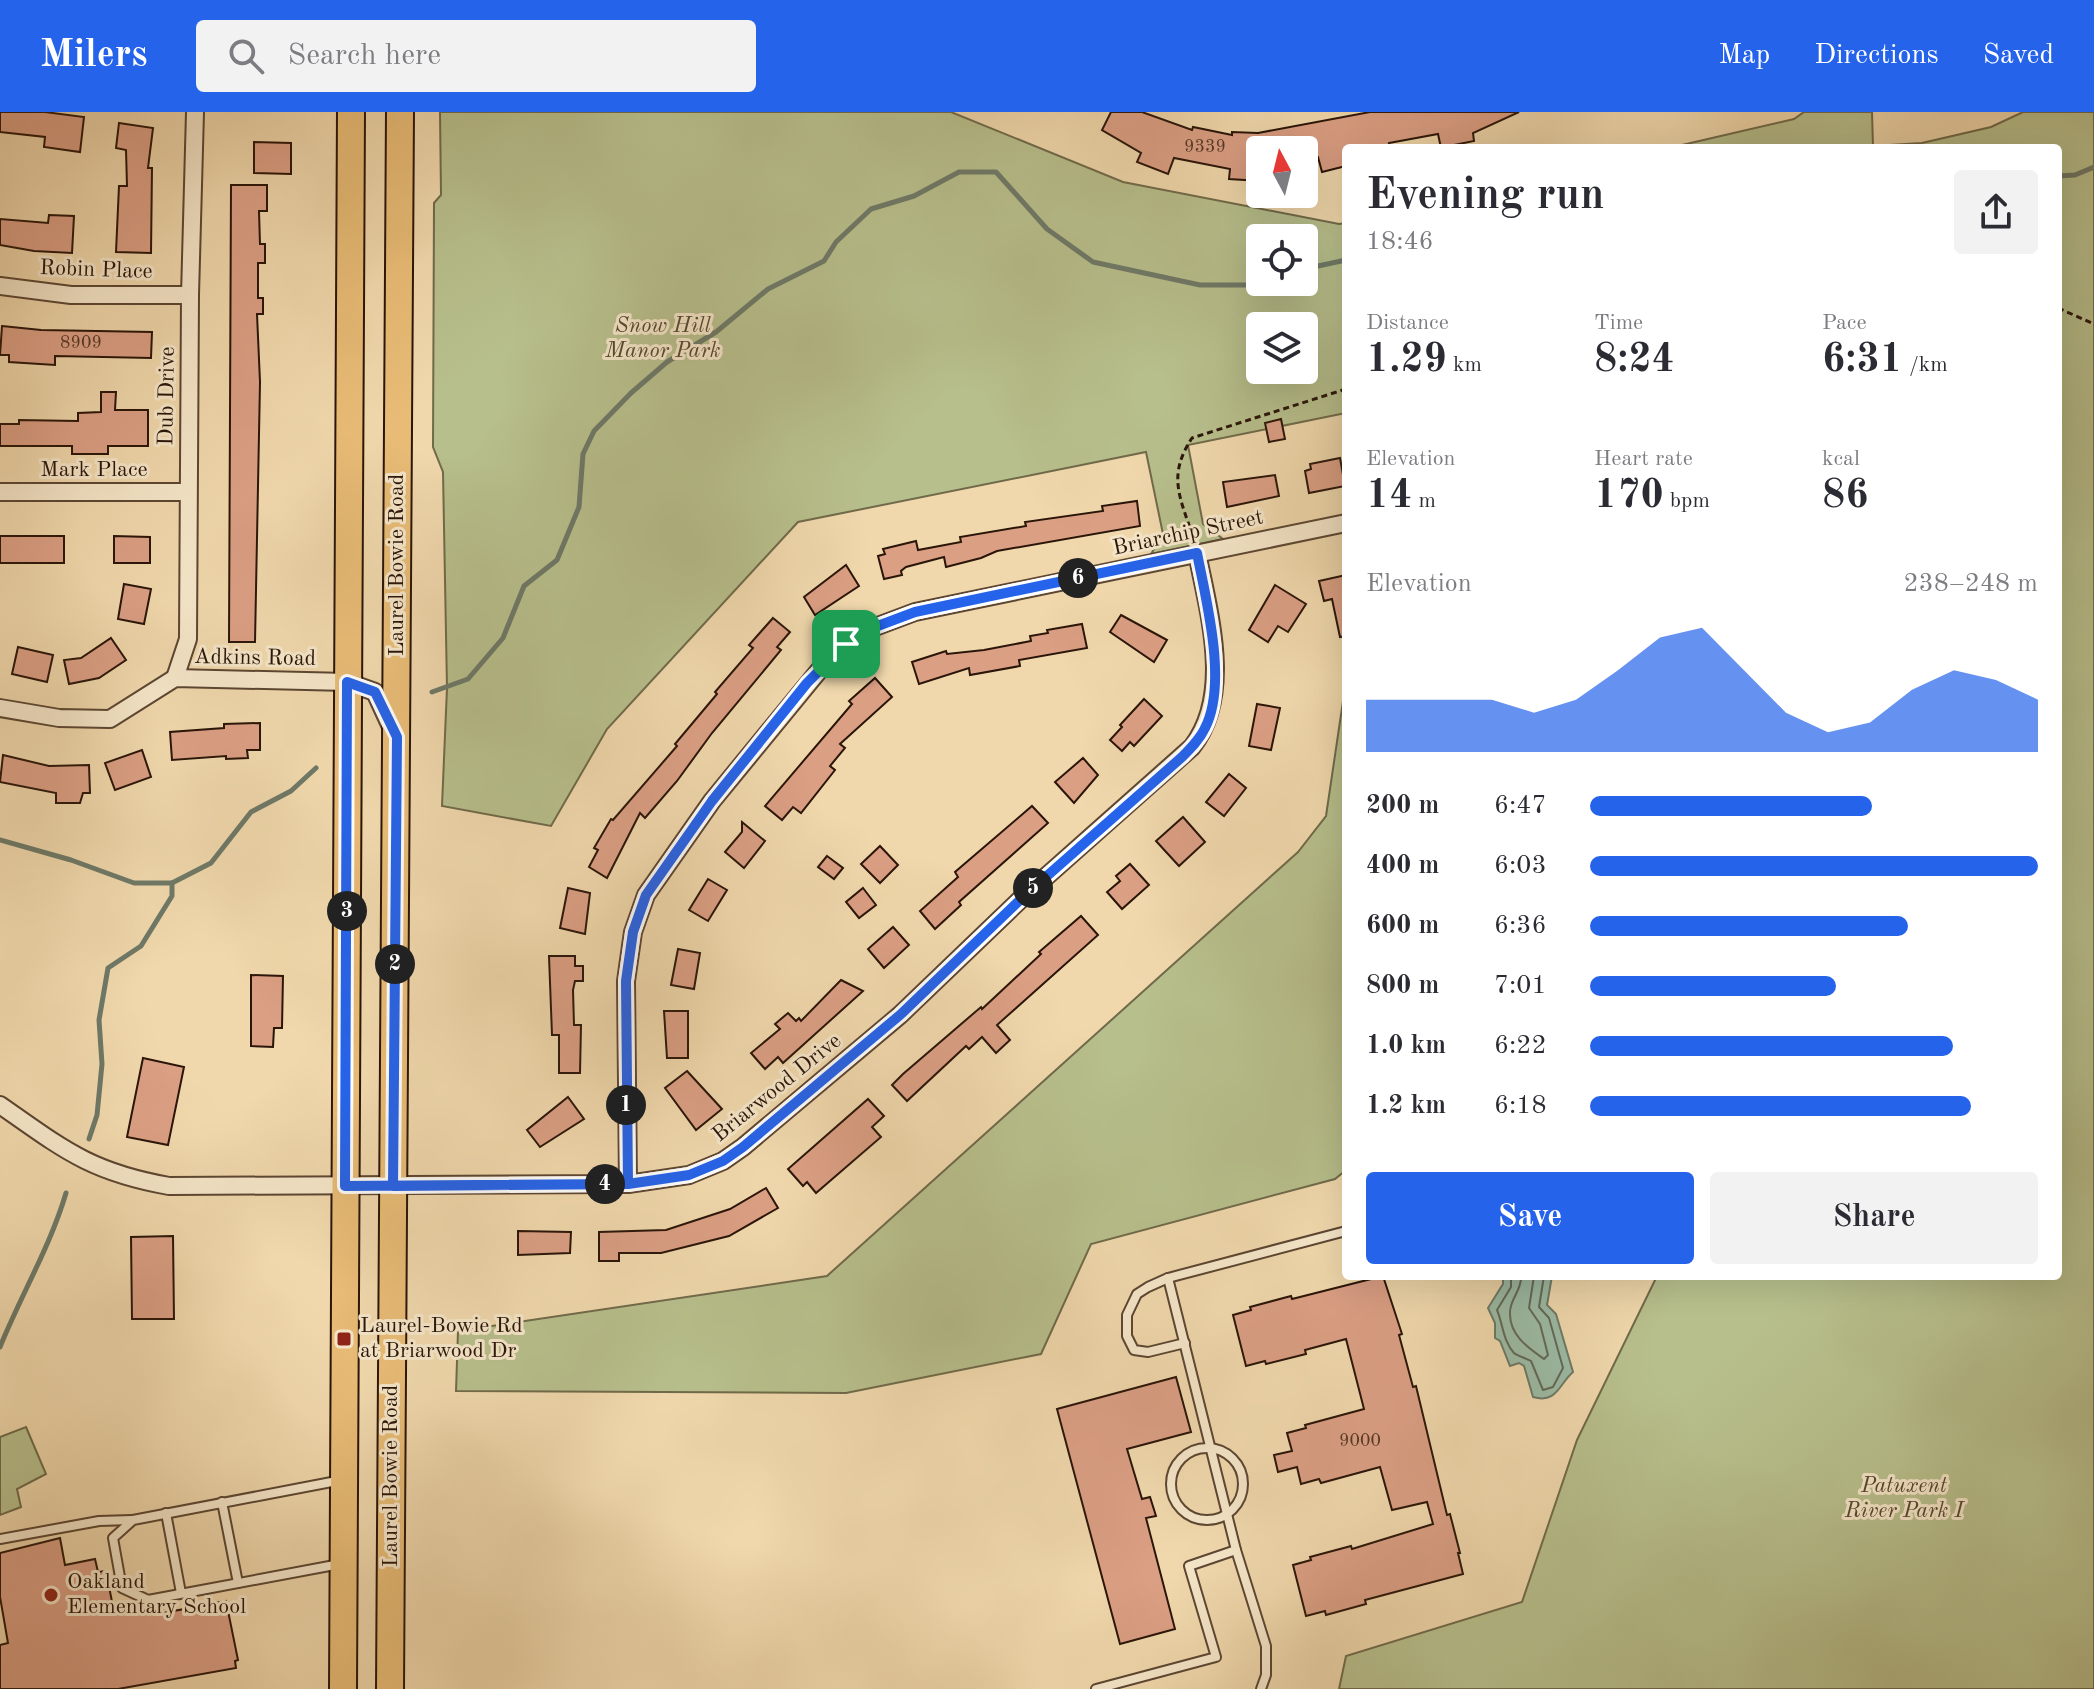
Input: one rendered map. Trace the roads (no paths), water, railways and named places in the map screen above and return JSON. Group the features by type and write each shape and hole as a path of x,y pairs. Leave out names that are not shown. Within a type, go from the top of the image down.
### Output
{"main road":[{"path":"343,1689 351,112"},
{"name":"Laurel Bowie Road","path":"390,1689 400,112"}],"street":[{"name":"Dub Drive","path":"175,678 188,639 190,295 195,112"},
{"name":"Robin Place","path":"0,286 71,295 190,295"},
{"name":"Mark Place","path":"0,492 188,492"},
{"name":"Briarchip Street","path":"628,1184 626,981 628,956 640,910 657,876 693,826 807,683 846,644 892,619 1342,524"},
{"name":"Briarwood Drive","path":"0,1105 82,1160 111,1173 169,1186 628,1184 689,1175 723,1161 900,1015 1022,898 1192,747 1207,724 1215,684 1213,649 1197,553"},
{"name":"Adkins Road","path":"0,708 59,718 110,719 139,704 175,678 347,682 375,692 397,737"}],"lane":[{"path":"1185,1343 1148,1352 1134,1350 1127,1336 1131,1303 1148,1287 1168,1278 1342,1232"},
{"path":"1168,1278 1236,1550 1266,1646 1266,1675 1261,1689"},
{"path":"1210,1448 1224,1452 1240,1469 1242,1491 1238,1502 1228,1512 1208,1519 1196,1518 1185,1513 1172,1493 1173,1469 1189,1452 1210,1448"},
{"path":"0,1539 99,1521 133,1520 343,1479"},
{"path":"222,1502 238,1583"},
{"path":"166,1513 181,1593"},
{"path":"133,1520 113,1538 122,1588 148,1600 343,1563"},
{"path":"1096,1689 1216,1657 1189,1566 1236,1550"}],"water":[{"path":"1503,1280 1551,1280 1547,1305 1556,1314 1573,1372 1557,1392 1547,1398 1533,1397 1524,1366 1519,1363 1510,1366 1500,1341 1495,1338 1495,1323 1488,1308"}],"waterway":[{"path":"2062,176 2075,175 2094,167"},
{"path":"432,692 468,679 503,638 524,586 557,560 579,507 583,454 594,431 667,362 716,332 768,289 824,261 836,242 871,209 914,196 959,172 996,172 1047,229 1093,262 1200,285 1246,285"},
{"path":"1318,266 1342,261"},
{"path":"89,1139 97,1115 102,1064 99,1020 108,968 141,946 172,896 172,883 211,863 251,812 291,791 316,768"},
{"path":"0,840 71,860 134,883 172,883"},
{"path":"0,1347 52,1233 66,1193"}],"place":[{"name":"Laurel-Bowie Rd at Briarwood Dr","path":"344,1339"},
{"name":"Oakland Elementary School","path":"51,1595"}],"park label":[{"name":"Snow Hill Manor Park","path":"663,338"},
{"name":"Patuxent River Park I","path":"1904,1498"}]}
